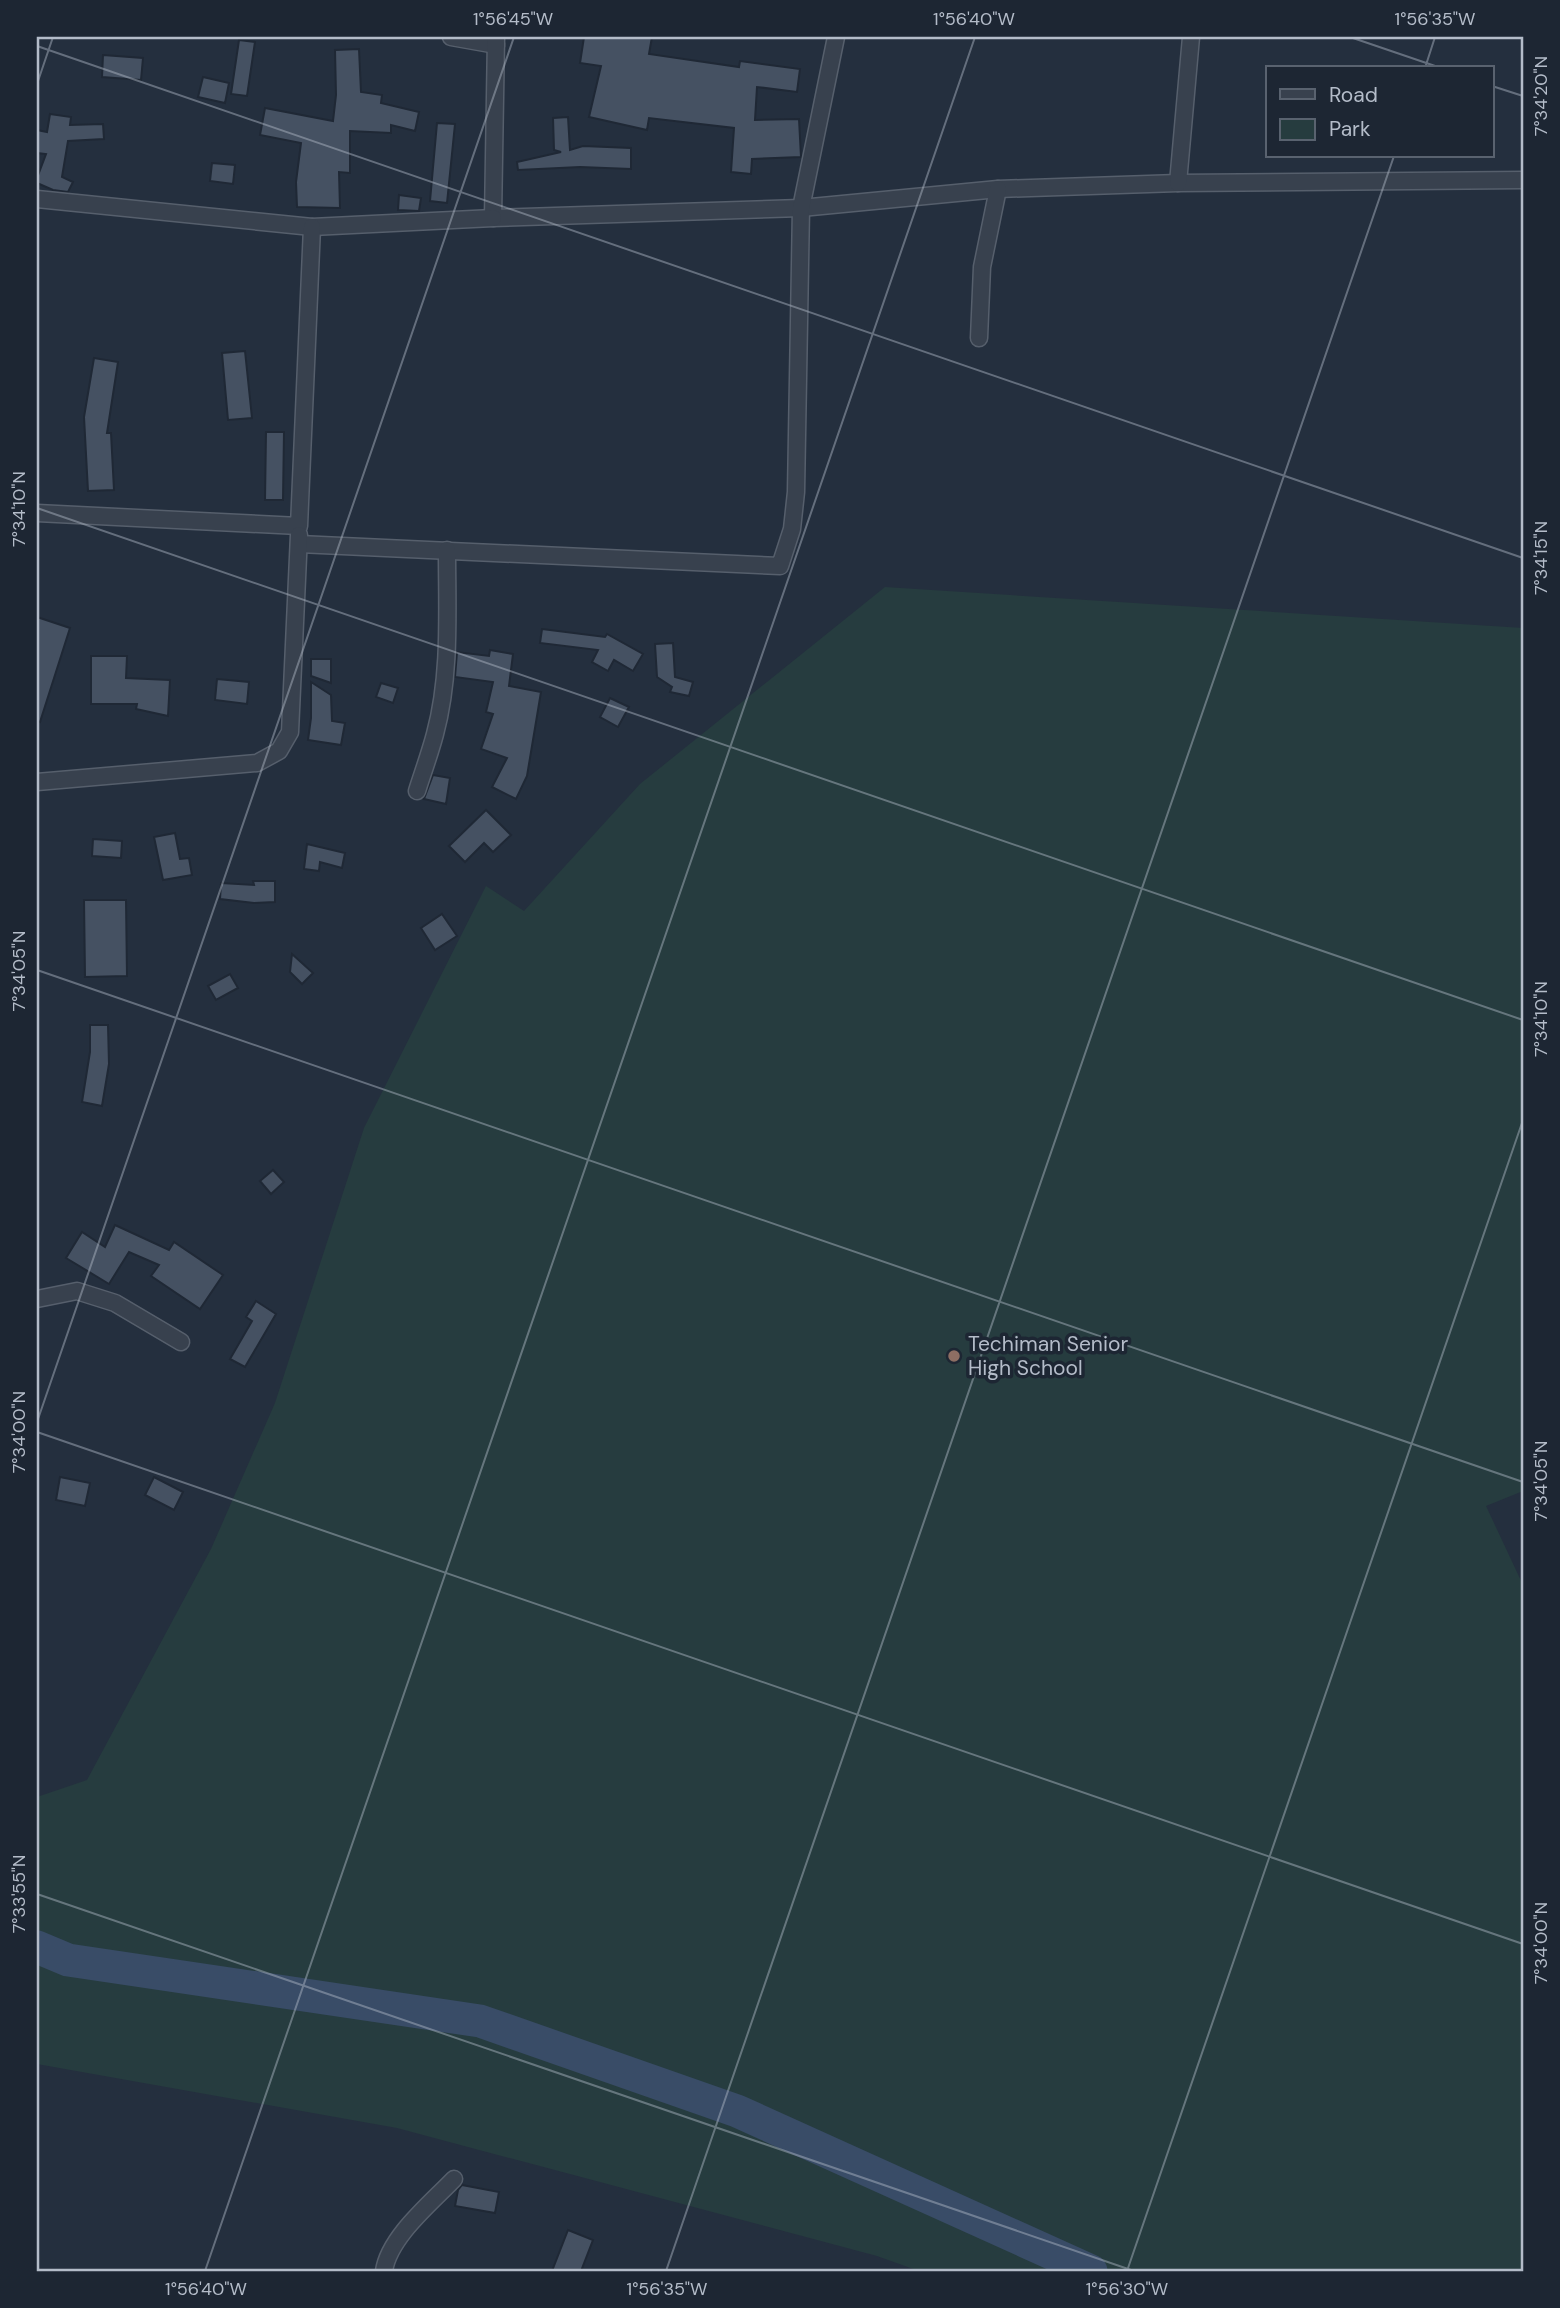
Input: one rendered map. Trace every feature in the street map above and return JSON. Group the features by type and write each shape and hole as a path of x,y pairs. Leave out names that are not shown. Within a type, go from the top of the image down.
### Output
{"street":[{"path":"451,37 496,41 494,218"},
{"path":"299,544 780,566 792,529 796,492 801,208 836,37"},
{"path":"1178,183 1191,37"},
{"path":"37,199 312,227 801,208 998,189 1178,183 1523,180"},
{"path":"979,338 982,267 998,189"},
{"path":"37,782 257,763 279,751 290,732 312,227"},
{"path":"37,513 299,526"},
{"path":"417,791 436,733 443,688 447,651 447,550"},
{"path":"37,1299 77,1291 115,1303 181,1342"},
{"path":"384,2271 385,2262 410,2223 454,2179"}],"green space":[{"name":"Techiman Senior High School","path":"885,587 1523,628 1523,1491 1486,1506 1523,1585 1523,2271 919,2271 877,2256 397,2128 37,2064 37,1797 87,1780 211,1549 275,1403 364,1128 486,886 524,911 640,784"}],"building":[{"path":"584,37 652,37 649,54 739,67 740,61 800,69 797,92 757,87 755,120 799,119 801,157 752,159 751,174 731,172 734,128 649,118 647,130 589,117 601,66 580,63"},
{"path":"239,40 255,42 247,96 231,94"},
{"path":"359,49 361,92 382,95 381,103 419,112 415,131 391,125 391,133 350,131 350,173 339,172 340,208 297,207 296,182 301,143 260,135 265,108 333,121 336,95 335,50"},
{"path":"103,55 143,58 141,80 102,77"},
{"path":"203,77 229,83 225,103 198,97"},
{"path":"50,114 71,117 70,125 103,124 104,139 68,141 62,177 73,182 68,192 53,190 37,183 46,154 37,153 37,130 47,132"},
{"path":"568,117 570,150 583,146 631,148 631,169 580,167 518,170 517,162 561,152 554,150 553,118"},
{"path":"437,123 455,124 447,203 430,201"},
{"path":"212,163 235,165 233,184 210,181"},
{"path":"399,195 421,198 419,211 398,210"},
{"path":"245,351 252,418 228,420 222,353"},
{"path":"94,358 118,362 107,433 111,433 114,490 88,491 84,417"},
{"path":"266,432 284,432 283,500 265,500"},
{"path":"37,617 70,628 40,722 37,721"},
{"path":"542,629 605,637 607,634 643,654 633,671 614,660 608,671 592,662 598,650 540,643"},
{"path":"673,643 675,677 693,682 689,696 670,692 672,687 657,677 655,644"},
{"path":"490,650 513,654 509,686 541,692 527,776 516,799 492,787 507,758 481,749 493,714 486,712 493,682 455,677 457,652 489,656"},
{"path":"91,656 127,656 126,678 170,680 168,716 136,709 137,704 91,704"},
{"path":"311,659 331,659 331,683 311,676"},
{"path":"217,679 249,682 247,704 215,700"},
{"path":"311,682 331,695 332,721 345,723 341,745 308,740"},
{"path":"381,683 398,688 393,703 376,697"},
{"path":"610,698 629,707 618,727 600,717"},
{"path":"433,775 450,778 446,804 424,799"},
{"path":"486,810 511,835 493,852 484,843 465,862 449,846"},
{"path":"175,833 180,859 189,858 192,875 163,880 154,837"},
{"path":"93,839 122,841 121,858 92,856"},
{"path":"307,844 345,853 342,868 320,862 319,871 304,869"},
{"path":"253,881 275,881 275,902 254,903 220,899 221,883 254,885"},
{"path":"84,900 126,900 127,976 85,977"},
{"path":"442,914 457,936 435,950 421,928"},
{"path":"292,954 313,973 302,984 290,972"},
{"path":"230,974 238,988 216,1000 208,986"},
{"path":"90,1025 108,1025 109,1064 102,1106 82,1102 90,1052"},
{"path":"273,1170 284,1182 271,1194 260,1181"},
{"path":"115,1225 169,1250 174,1242 223,1275 200,1309 151,1276 159,1265 129,1252 109,1284 66,1258 82,1232 105,1247"},
{"path":"256,1301 276,1314 245,1367 230,1359 252,1321 246,1317"},
{"path":"60,1477 90,1483 85,1506 56,1500"},
{"path":"154,1477 183,1492 174,1510 145,1495"},
{"path":"462,2185 499,2192 495,2213 455,2206 458,2190"},
{"path":"568,2230 593,2240 581,2271 552,2271"}],"waterway":[{"path":"37,1947 68,1960 480,2021 737,2111 1091,2271"}],"place":[{"name":"Techiman Senior High School","path":"954,1356"}]}
